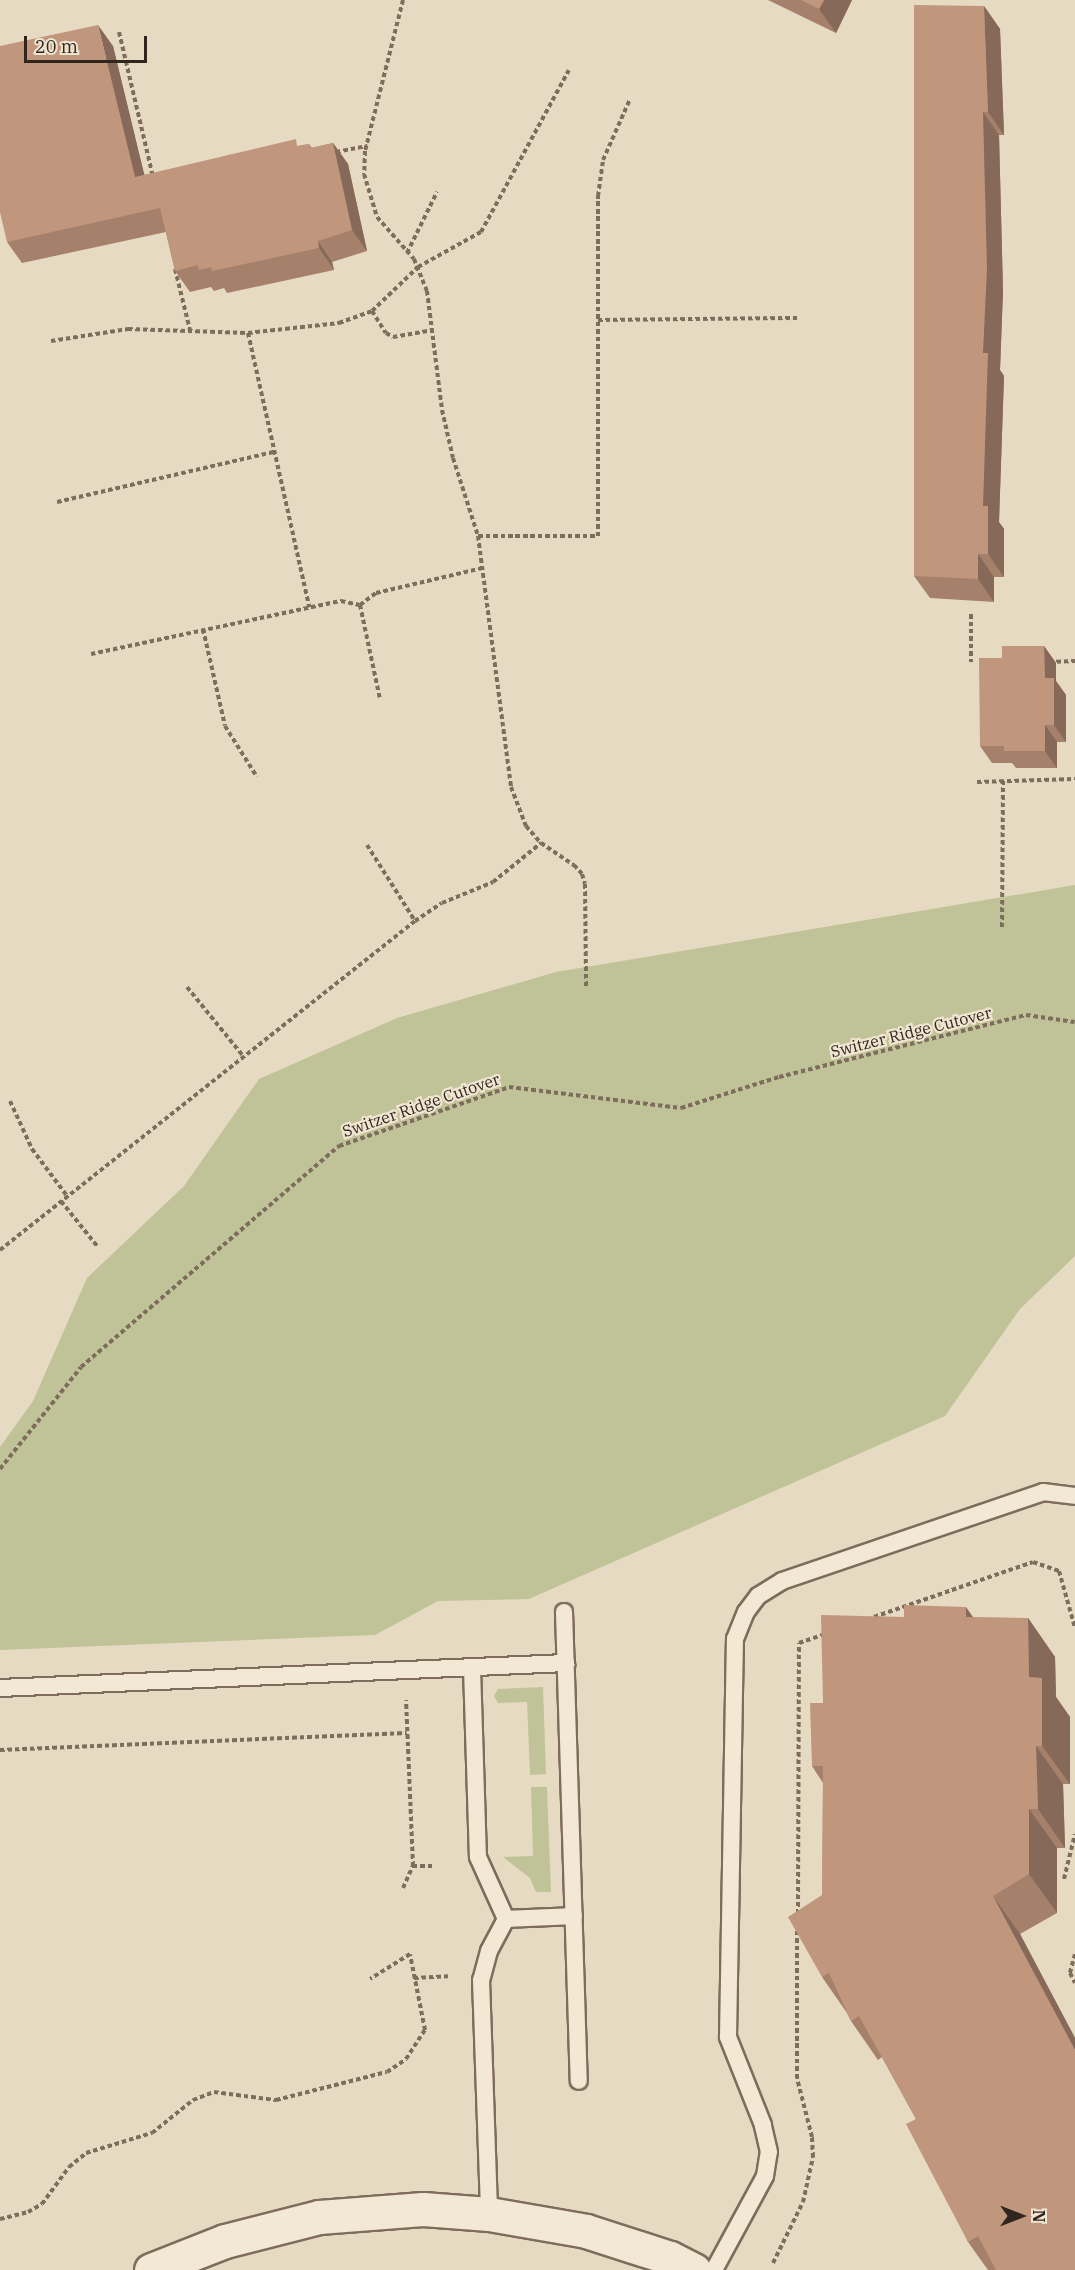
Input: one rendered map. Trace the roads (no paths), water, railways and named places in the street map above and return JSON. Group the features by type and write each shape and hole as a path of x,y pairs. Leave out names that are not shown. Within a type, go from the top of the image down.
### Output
{"street":[{"path":"152,2270 225,2241 320,2217 423,2210 489,2214 586,2231 670,2258 694,2270"}],"lane":[{"path":"714,2270 765,2176 769,2152 763,2125 728,2037 735,1639 746,1612 758,1596 782,1581 1043,1492 1075,1496"},
{"path":"564,1612 579,2081"},
{"path":"0,1688 405,1672 566,1663"},
{"path":"472,1668 478,1857 506,1919"},
{"path":"506,1919 574,1916"},
{"path":"489,2214 481,1980 489,1951 506,1919"}]}
